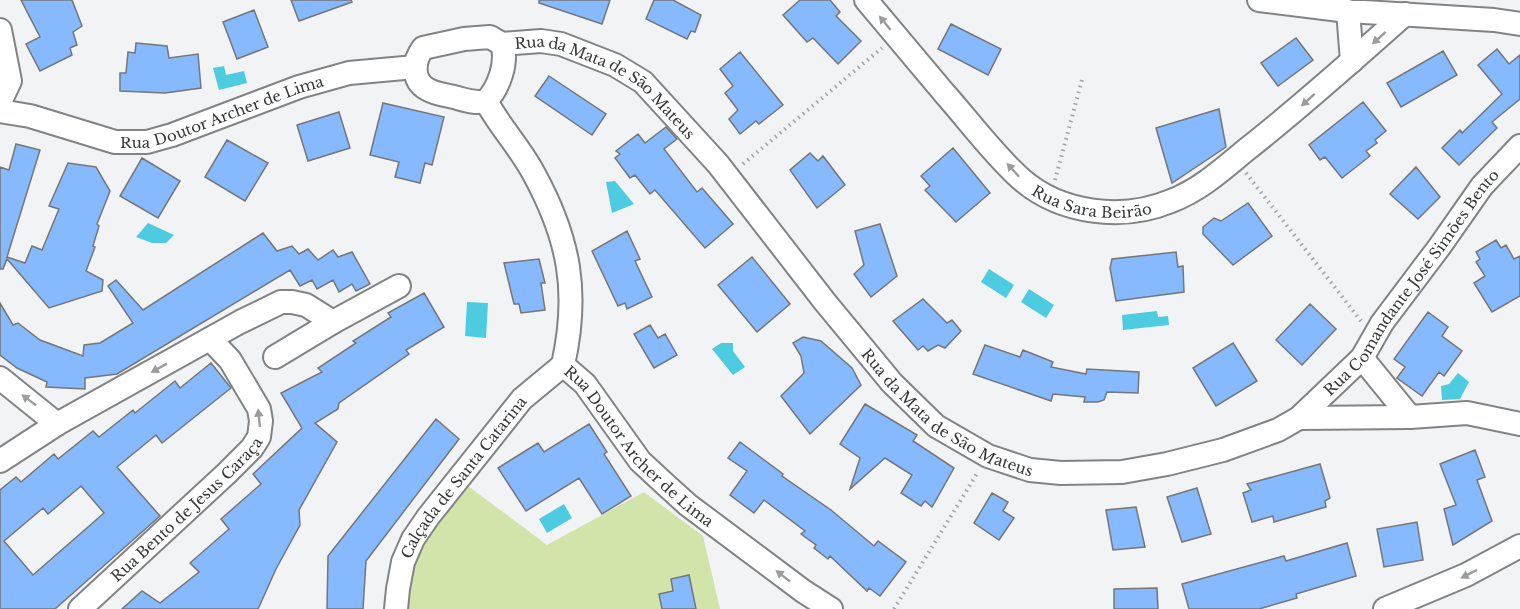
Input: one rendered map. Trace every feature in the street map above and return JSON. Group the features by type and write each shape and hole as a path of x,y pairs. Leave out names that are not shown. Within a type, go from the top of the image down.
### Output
{"street":[{"name":"Rua Sara Beirão","path":"866,0 973,128 1022,179 1050,199 1104,213 1136,210 1169,202 1208,181 1292,114 1405,14"},
{"path":"1259,0 1293,2 1348,10 1494,20 1520,24"},
{"path":"1348,10 1352,61"},
{"path":"0,30 10,81 30,117"},
{"path":"490,37 502,44 503,66 495,89 486,101 478,103 469,101 425,88 419,82 415,67 418,55 423,48 490,37"},
{"name":"Rua da Mata de São Mateus","path":"502,44 541,41 561,44 615,65 643,82 718,164 825,302 892,383 936,426 988,456 1030,470 1061,474 1122,472 1223,450 1278,430 1299,418 1410,417 1467,413 1520,424"},
{"name":"Rua Doutor Archer de Lima","path":"0,111 30,117 115,142 147,142 172,135 299,87 339,76 379,69 415,67"},
{"path":"0,102 10,81"},
{"name":"Rua Doutor Archer de Lima","path":"486,101 533,173 551,209 566,251 571,288 570,332 563,365 585,384 640,461 667,486 688,505 803,591 831,609"},
{"name":"Rua Comandante José Simões Bento","path":"1299,418 1362,358 1382,323 1482,186 1520,146"},
{"path":"275,357 399,286"},
{"path":"0,461 57,424 281,302 306,305 333,322"},
{"name":"Rua Bento de Jesus Caraça","path":"80,609 227,473 252,448 259,437 261,421 259,409 230,360 210,339"},
{"path":"1362,358 1410,417"},
{"name":"Calçada de Santa Catarina","path":"396,609 404,562 413,539 428,517 522,399 563,365"},
{"path":"0,378 57,424"},
{"path":"1385,609 1466,575 1520,546"}],"path":[{"path":"740,166 886,45"},
{"path":"1050,199 1083,76"},
{"path":"1244,171 1363,323"},
{"path":"894,609 988,456"}],"green space":[{"path":"468,486 547,545 644,492 703,536 720,609 409,609 409,586 417,558 449,508"}],"water":[{"path":"224,66 226,75 244,71 247,83 219,90 213,68"},
{"path":"615,181 634,204 612,213 606,182"},
{"path":"148,223 174,235 166,243 152,243 136,237"},
{"path":"989,269 1014,285 1006,298 981,282"},
{"path":"1029,289 1054,305 1046,318 1021,302"},
{"path":"467,302 488,303 486,338 465,336"},
{"path":"1157,311 1158,317 1168,316 1169,325 1123,330 1122,315"},
{"path":"721,343 733,343 733,351 745,367 733,375 712,349"},
{"path":"1458,373 1469,382 1460,399 1442,400 1441,386 1449,384"},
{"path":"564,504 572,518 547,533 539,519"}],"building":[{"path":"21,0 72,0 82,26 73,32 77,45 70,48 72,55 40,71 26,44 40,37"},
{"path":"291,0 351,0 352,2 299,21"},
{"path":"539,0 610,0 602,24 539,3"},
{"path":"654,0 673,0 701,15 695,32 691,31 687,39 646,19"},
{"path":"800,0 830,0 840,12 836,16 861,41 838,64 813,38 807,42 783,15"},
{"path":"254,10 268,47 237,59 223,22"},
{"path":"951,24 1001,49 988,75 938,49"},
{"path":"1296,38 1313,60 1278,86 1261,63"},
{"path":"136,43 167,46 169,58 198,54 201,88 165,93 120,91 120,73 126,73 128,52 135,53"},
{"path":"1497,49 1509,64 1520,55 1520,99 1492,122 1497,128 1459,165 1442,148 1460,130 1462,133 1502,94 1478,65"},
{"path":"1443,51 1457,75 1401,107 1387,83"},
{"path":"740,52 783,105 759,124 756,121 740,134 729,119 738,110 725,93 733,86 720,69"},
{"path":"549,76 606,114 592,135 535,96"},
{"path":"1363,102 1386,131 1375,140 1377,143 1366,151 1370,156 1342,178 1325,157 1320,160 1309,145"},
{"path":"383,103 444,117 432,165 425,163 420,183 395,177 399,162 370,155"},
{"path":"1219,109 1226,147 1172,183 1156,128"},
{"path":"339,112 350,148 308,161 297,125"},
{"path":"666,127 677,139 664,149 697,192 702,188 733,224 705,248 655,190 650,194 635,175 630,178 615,158 620,154 616,151 638,134 645,143"},
{"path":"227,140 268,163 245,201 205,177"},
{"path":"16,144 40,150 7,257 25,263 32,246 42,250 59,209 49,206 68,163 96,167 110,191 97,224 99,226 93,246 95,247 86,271 103,280 102,291 49,308 7,259 3,269 0,269 0,167 9,170"},
{"path":"953,148 990,193 956,222 925,190 930,186 921,176"},
{"path":"810,153 818,161 823,156 845,185 817,208 790,170"},
{"path":"142,158 180,181 158,218 120,196"},
{"path":"1416,167 1440,197 1418,219 1390,194"},
{"path":"1248,203 1272,236 1233,265 1203,234 1203,227 1214,218 1221,221"},
{"path":"880,224 897,276 871,297 854,274 864,265 855,231"},
{"path":"627,231 640,259 635,261 652,297 627,309 625,303 618,306 592,251"},
{"path":"263,233 277,251 292,246 299,254 308,249 318,260 333,250 338,257 352,252 370,284 356,291 352,284 339,292 333,280 317,289 312,280 300,286 290,270 117,374 85,378 85,389 46,387 47,382 17,368 0,355 0,303 13,325 18,323 40,340 83,356 84,345 100,343 133,323 108,286 116,280 143,310"},
{"path":"1496,240 1501,248 1506,245 1514,259 1520,256 1520,296 1492,312 1474,283 1485,276 1476,262 1480,259 1476,252"},
{"path":"1176,252 1178,267 1183,266 1184,292 1116,301 1110,268 1112,259"},
{"path":"752,257 790,304 757,332 718,285"},
{"path":"539,259 545,283 541,283 545,310 521,313 519,304 514,304 504,263"},
{"path":"424,293 444,327 406,350 409,354 339,403 338,409 315,423 337,442 299,510 300,525 258,609 122,609 142,591 160,603 199,572 190,563 229,529 221,519 261,484 253,474 302,428 281,393 322,372 318,368 356,343 353,341 391,317 388,313"},
{"path":"923,299 947,323 952,320 961,331 945,348 938,345 928,351 923,346 918,350 893,321"},
{"path":"1310,304 1336,329 1302,365 1276,340"},
{"path":"1428,312 1448,327 1442,336 1462,351 1444,376 1439,372 1422,396 1397,378 1405,367 1394,359"},
{"path":"650,325 658,338 665,334 677,355 654,368 634,334"},
{"path":"803,337 821,341 852,368 861,385 810,434 781,396 804,373 801,356 793,343"},
{"path":"1233,343 1257,381 1216,406 1193,368"},
{"path":"985,345 1020,357 1023,350 1053,362 1051,367 1086,374 1087,369 1139,372 1138,393 1107,392 1104,400 1098,402 1084,402 1085,397 1053,394 1051,401 973,374"},
{"path":"211,363 231,388 162,443 156,435 117,467 160,516 55,609 0,609 0,490 16,477 21,482 54,454 58,459 93,431 99,437 133,410 135,413 175,381 180,388","holes":["81,486 104,513 33,575 4,541 43,508 48,514"]},
{"path":"865,404 917,435 913,441 954,468 932,507 925,501 921,506 901,493 912,475 885,458 850,489 860,458 840,444"},
{"path":"436,419 459,439 366,561 363,609 327,609 328,556"},
{"path":"589,424 607,452 604,454 631,496 602,514 579,478 526,511 498,468 538,443 544,452"},
{"path":"740,442 783,474 782,476 831,510 874,546 878,541 906,562 880,596 869,588 867,591 830,556 828,559 814,548 816,545 801,534 805,531 764,500 754,513 730,495 747,471 728,458"},
{"path":"1475,450 1485,477 1477,480 1492,521 1453,545 1444,509 1456,505 1440,464"},
{"path":"1320,464 1330,498 1325,501 1326,507 1274,522 1273,516 1252,522 1243,493 1251,490 1247,484"},
{"path":"1197,488 1211,534 1182,542 1167,497"},
{"path":"992,493 1008,502 1003,511 1014,518 999,540 974,523"},
{"path":"1136,507 1145,547 1113,550 1106,510"},
{"path":"1417,522 1423,560 1384,567 1377,529"},
{"path":"1347,543 1356,576 1296,594 1297,598 1259,609 1189,609 1182,584 1284,556 1286,561"},
{"path":"689,575 696,609 662,609 659,594 673,591 671,579"},
{"path":"1157,588 1158,609 1114,609 1114,589"}]}
